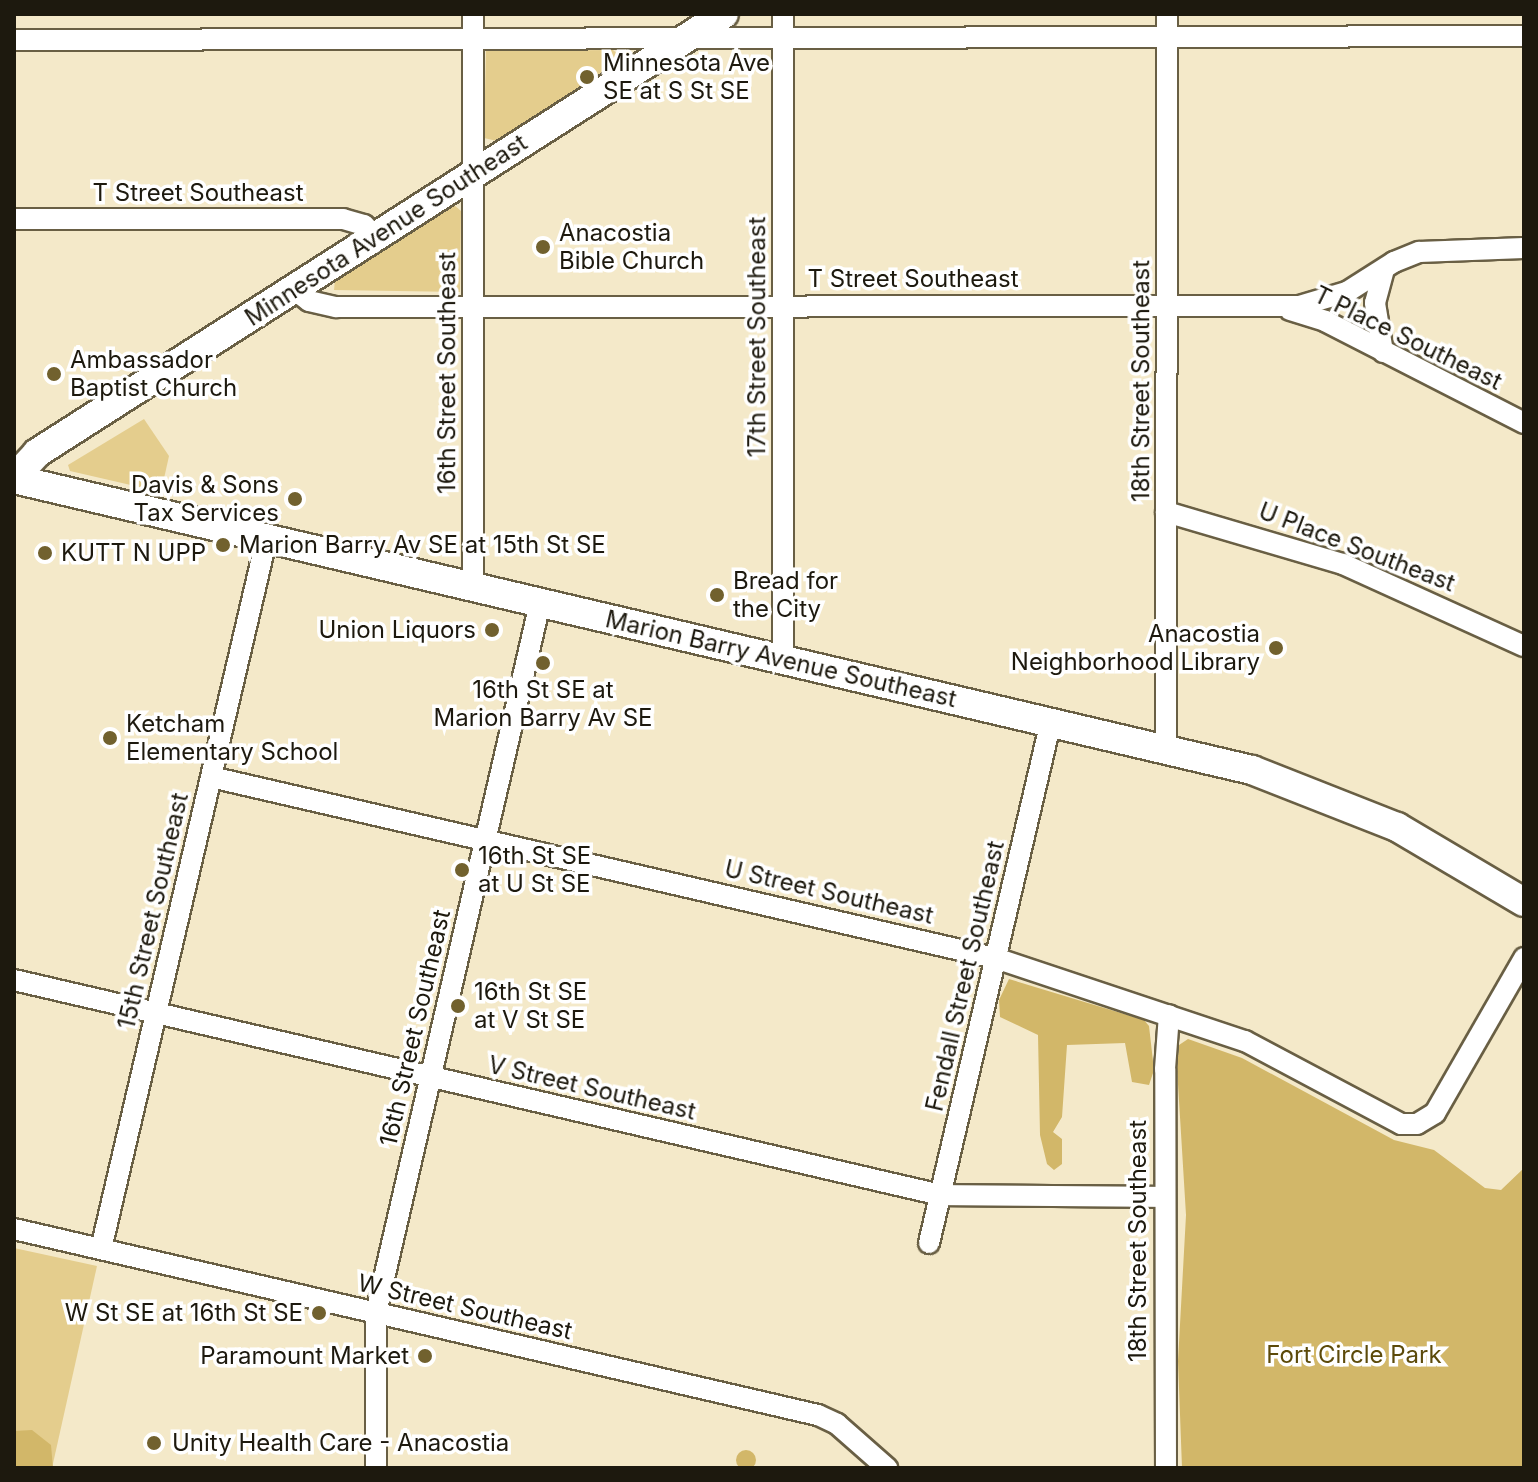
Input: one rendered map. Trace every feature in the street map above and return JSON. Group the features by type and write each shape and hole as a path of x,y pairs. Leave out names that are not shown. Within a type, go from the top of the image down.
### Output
{"main road":[{"name":"Minnesota Avenue Southeast","path":"14,479 37,453 724,14"},
{"name":"Marion Barry Avenue Southeast","path":"14,479 1279,777 1374,816 1524,902"}],"street":[{"name":"16th Street Southeast","path":"473,14 473,587"},
{"name":"17th Street Southeast","path":"783,14 783,659"},
{"name":"18th Street Southeast","path":"1166,748 1167,14"},
{"path":"14,40 1524,36"},
{"name":"T Street Southeast","path":"14,219 343,219 364,225 376,237"},
{"name":"T Street Southeast","path":"295,290 327,307 1268,306 1326,301 1384,269 1438,248 1524,248"},
{"path":"1383,352 1375,303 1376,283 1384,269"},
{"name":"T Place Southeast","path":"1268,306 1325,321 1524,423"},
{"name":"U Place Southeast","path":"1166,512 1343,564 1524,646"},
{"name":"15th Street Southeast","path":"101,1249 267,537"},
{"name":"16th Street Southeast","path":"376,1468 376,1313 540,603"},
{"name":"Fendall Street Southeast","path":"929,1243 1051,721"},
{"name":"U Street Southeast","path":"211,777 995,958 1262,1049 1412,1124 1435,1113 1524,958"},
{"name":"V Street Southeast","path":"14,980 941,1195 1164,1197"},
{"name":"18th Street Southeast","path":"1166,1468 1164,1197 1169,1015"},
{"name":"W Street Southeast","path":"14,1229 818,1415 837,1424 887,1468"}],"shaded area":[{"path":"613,50 620,56 617,64 497,141 484,138 486,51"},
{"path":"454,205 461,211 460,292 334,290 335,280"},
{"path":"144,419 169,456 161,492 70,471 68,465"},
{"path":"14,1248 97,1266 52,1468 14,1468"}],"green space":[{"path":"1009,979 1144,1020 1149,1026 1154,1070 1149,1085 1132,1082 1125,1043 1067,1045 1062,1117 1053,1132 1062,1139 1062,1164 1054,1170 1047,1164 1040,1135 1038,1035 1000,1017 999,1000"},
{"name":"Fort Circle Park","path":"1188,1039 1242,1058 1394,1140 1434,1150 1485,1188 1501,1190 1524,1168 1524,1468 1182,1468 1178,1361 1186,1215 1177,1068 1179,1045"},
{"path":"32,1430 51,1445 53,1468 14,1468 14,1431"},
{"path":"742,1450 750,1450 756,1460 750,1470 742,1470 736,1464 736,1456"}],"place":[{"name":"Minnesota Ave SE at S St SE","path":"587,77"},
{"name":"Anacostia Bible Church","path":"543,247"},
{"name":"Ambassador Baptist Church","path":"54,374"},
{"name":"Davis & Sons Tax Services","path":"295,499"},
{"name":"Marion Barry Av SE at 15th St SE","path":"223,545"},
{"name":"KUTT N UPP","path":"45,553"},
{"name":"Bread for the City","path":"717,595"},
{"name":"Union Liquors","path":"492,630"},
{"name":"Anacostia Neighborhood Library","path":"1276,648"},
{"name":"16th St SE at Marion Barry Av SE","path":"543,663"},
{"name":"Ketcham Elementary School","path":"110,738"},
{"name":"16th St SE at U St SE","path":"462,870"},
{"name":"16th St SE at V St SE","path":"458,1006"},
{"name":"W St SE at 16th St SE","path":"319,1313"},
{"name":"Paramount Market","path":"425,1356"},
{"name":"Unity Health Care - Anacostia","path":"154,1443"}]}
